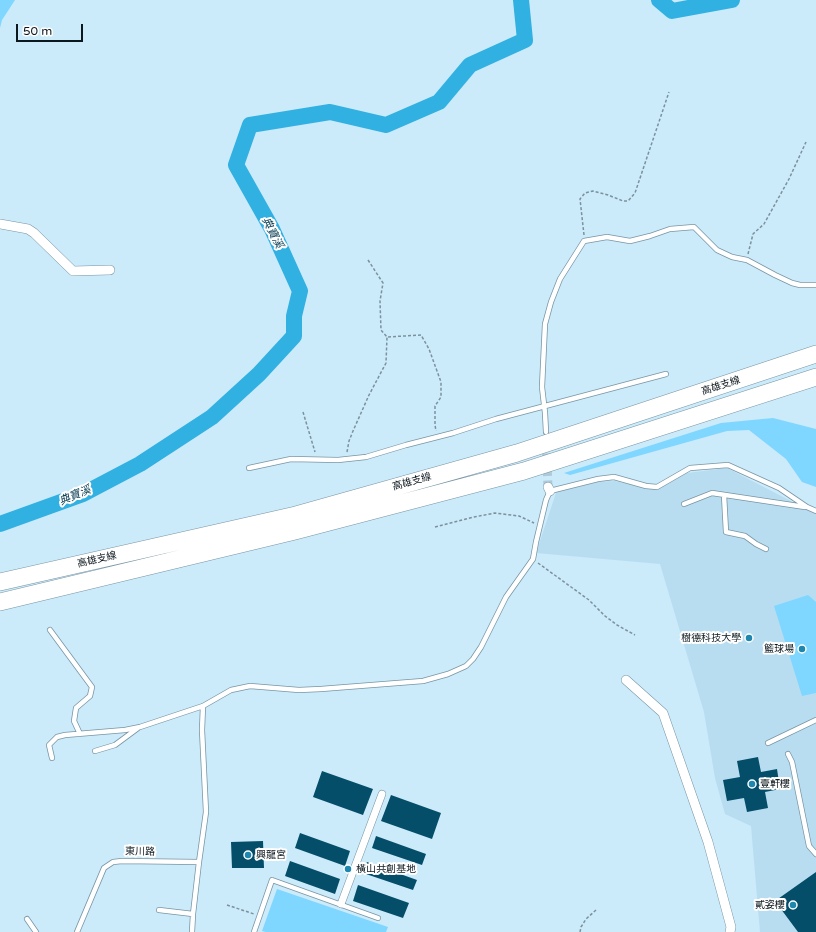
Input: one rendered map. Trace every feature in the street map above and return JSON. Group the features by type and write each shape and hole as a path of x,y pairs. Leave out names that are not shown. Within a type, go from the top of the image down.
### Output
{"highway":[{"name":"高雄支線","path":"0,582 296,515 517,453 816,354"},
{"name":"高雄支線","path":"0,602 295,531 524,471 816,377"}],"street":[{"path":"0,224 28,228 73,271 110,270"},
{"path":"626,680 662,713 708,842 731,928 730,932"},
{"path":"341,904 382,794"}],"lane":[{"path":"546,432 542,386 545,324 560,279 584,241 608,237 630,242 670,229 694,228 717,250 732,257 746,260 792,283 800,285 816,285"},
{"path":"249,468 291,459 318,460 366,457 453,433 496,419 666,374"},
{"path":"52,758 49,745 56,737 125,730 140,727 203,706 231,690 250,686 299,690 423,681 448,674 466,666 481,647 506,597 533,559 549,489 614,477 646,486 657,487 690,468 728,464 780,488 806,507"},
{"path":"684,504 712,493 806,507 816,511"},
{"path":"724,495 726,532 745,536 766,550"},
{"path":"50,630 92,687 90,696 76,708 74,721 80,734"},
{"path":"192,932 206,812 202,730 203,706"},
{"path":"768,743 816,720"},
{"path":"95,751 115,745 140,727"},
{"path":"788,754 792,762 809,846 816,854"},
{"name":"東川路","path":"77,932 104,868 113,862 122,860 199,862"},
{"path":"254,932 272,880 378,918"},
{"path":"160,910 193,914"},
{"path":"27,919 36,932"}],"path":[{"path":"584,241 580,199 585,193 593,191 623,201 628,201 635,193 669,92"},
{"path":"746,260 753,234 764,224 789,179 806,142"},
{"path":"346,459 349,441 369,395 386,363 387,336 382,330 380,300 383,283 368,260"},
{"path":"387,336 421,335 429,349 441,382 442,397 436,406 434,424 437,437"},
{"path":"303,412 318,460"},
{"path":"435,527 495,513 519,516 540,526"},
{"path":"533,559 589,600 605,616 617,625 635,635"},
{"path":"227,905 259,916"},
{"path":"580,932 586,918 596,910"}],"shaded area":[{"path":"0,0 15,0 2,20 0,28"},
{"path":"773,418 816,429 816,487 802,482 786,459 749,430 727,431 570,475 564,473 721,423"},
{"name":"樹德科技大學","path":"727,468 816,514 816,932 760,932 751,826 725,814 715,778 704,712 660,564 536,553 557,490 593,482 615,481 657,490 687,473"},
{"name":"籃球場","path":"808,595 816,602 816,693 802,696 774,606"},
{"path":"277,889 388,927 386,932 262,931"}],"building":[{"name":"壹軒樓","path":"758,757 761,772 777,769 780,789 765,792 768,808 747,812 744,798 727,801 723,780 740,777 737,761"},
{"path":"322,771 373,789 363,815 313,797"},
{"path":"391,795 441,813 432,839 381,821"},
{"path":"300,833 350,851 345,866 295,848"},
{"path":"376,836 426,854 422,865 372,848"},
{"name":"興龍宮","path":"263,841 264,868 232,868 231,842"},
{"path":"290,861 340,879 335,894 285,876"},
{"path":"367,862 417,880 413,890 363,873"},
{"name":"貳姿樓","path":"816,872 816,932 798,932 775,901"},
{"path":"358,885 409,903 403,918 353,901"}],"waterway":[{"name":"典寶溪","path":"0,524 83,494 140,464 212,417 259,374 294,336 294,316 300,291 272,229 236,165 250,125 330,112 386,125 439,102 470,65 525,40 521,0"},
{"name":"典寶溪","path":"659,0 672,11 732,0"}],"tunnel":[{"path":"546,440 548,487"}],"place":[{"name":"樹德科技大學","path":"749,638"},
{"name":"籃球場","path":"802,649"},
{"name":"壹軒樓","path":"752,784"},
{"name":"興龍宮","path":"248,855"},
{"name":"橫山共創基地","path":"348,869"},
{"name":"貳姿樓","path":"793,905"}]}
